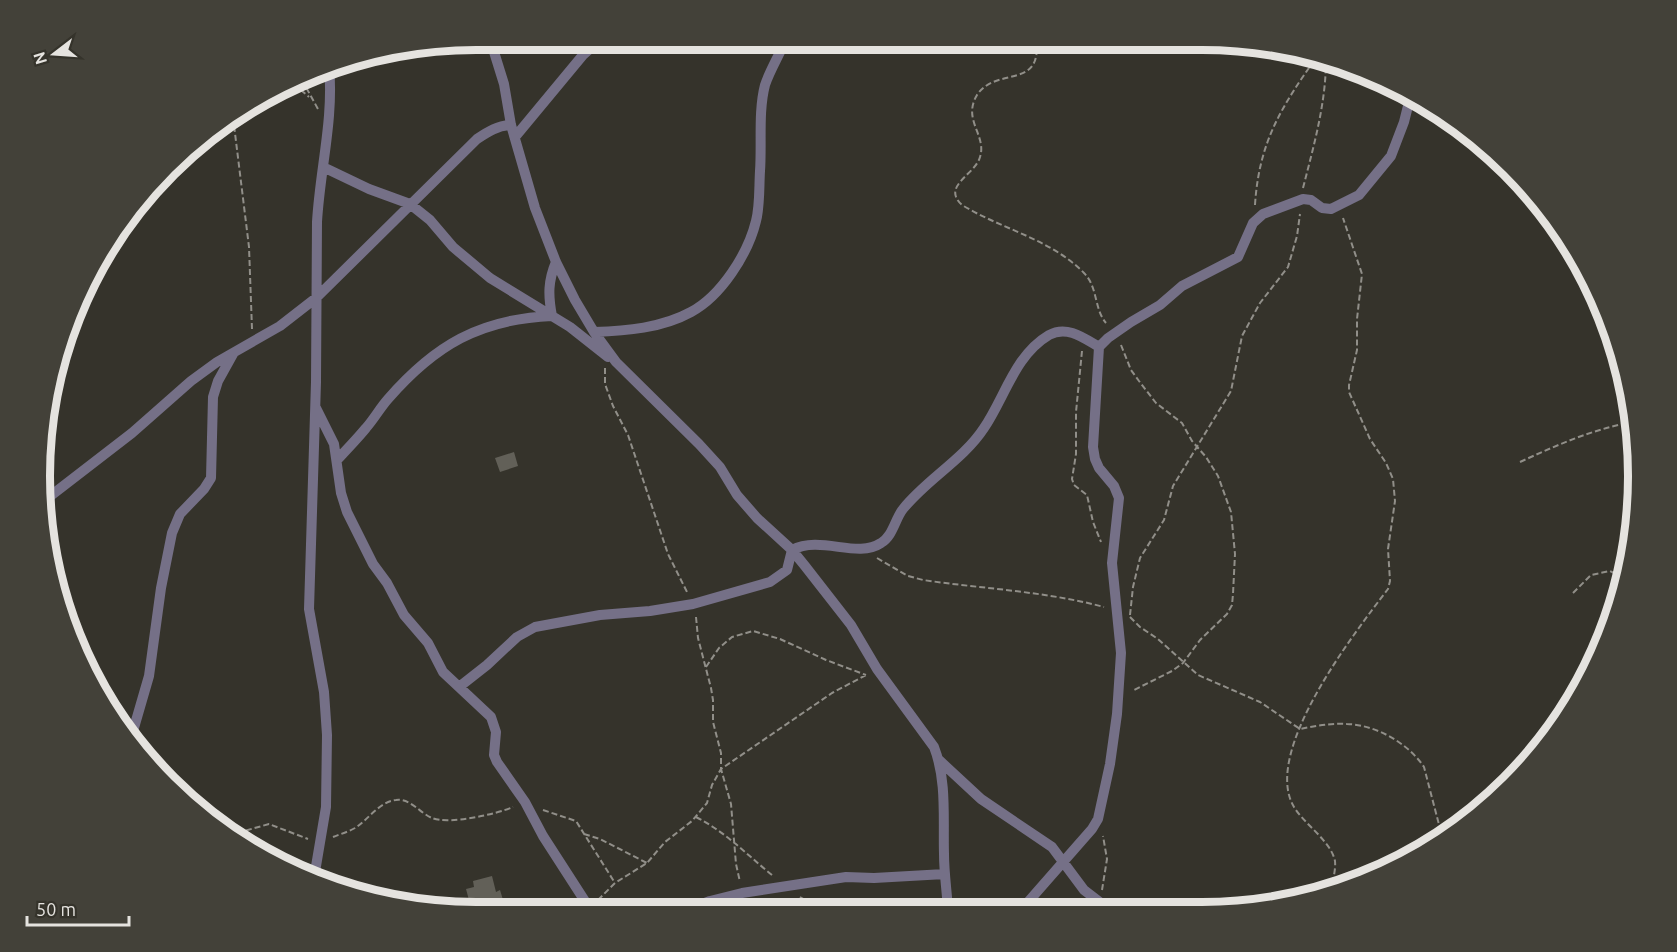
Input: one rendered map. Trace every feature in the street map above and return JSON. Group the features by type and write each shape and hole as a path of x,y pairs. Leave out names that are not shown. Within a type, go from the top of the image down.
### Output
{"street":[{"path":"493,50 504,84 511,125 535,208 556,262 594,332 616,362 720,467 757,518 792,550 851,625 877,669 926,734 939,760 942,780 947,902"},
{"path":"515,137 589,50"},
{"path":"594,332 647,327 689,314 728,278 744,251 756,220 766,84 781,50"},
{"path":"315,871 326,807 327,735 324,692 309,609 316,407 318,196 329,122 329,76"},
{"path":"1028,902 1085,840 1098,819 1110,764 1118,697 1120,653 1113,563 1119,498 1114,486 1095,459 1093,447 1099,347 1116,333 1160,305 1182,286 1238,257 1253,223 1263,214 1300,200 1311,200 1327,210 1339,207 1359,195 1391,156 1409,104"},
{"path":"50,496 132,433 191,381 218,362 280,326 316,298 477,139 490,129 511,125"},
{"path":"323,167 369,189 410,204 430,220 453,247 483,273 570,327 616,362"},
{"path":"552,316 548,289 549,278 556,262"},
{"path":"338,459 367,428 398,388 436,352 453,341 505,321 524,317 552,316"},
{"path":"792,550 806,544 863,549 883,543 905,506 983,430 1020,363 1049,335 1066,330 1099,347"},
{"path":"133,730 149,676 161,588 172,533 180,514 204,489 211,478 213,398 218,381 233,353"},
{"path":"316,407 327,428 338,459 341,493 347,512 373,564 387,583 404,615 428,643 443,672 491,717 496,732 494,755 586,902"},
{"path":"459,687 517,637 535,627 600,615 693,604 778,578 788,570 792,550"},
{"path":"939,760 981,800 1052,848 1084,890 1100,902"},
{"path":"707,902 742,893 846,877 874,878 945,874"}],"path":[{"path":"1037,50 1038,56 1033,66 1023,73 990,83 977,95 972,115 981,144 981,153 975,166 956,186 954,194 956,199 962,205 1043,244 1083,272 1094,289 1104,321 1116,333 1138,381 1156,403 1182,423 1218,476 1231,512 1235,554 1232,605 1227,614 1200,640 1183,663 1159,678 1118,697"},
{"path":"1253,223 1256,182 1271,131 1283,107 1312,64"},
{"path":"1129,623 1133,587 1140,558 1164,520 1170,494 1231,391 1246,326 1260,303 1288,267 1297,237 1300,200 1322,107 1326,68"},
{"path":"305,86 311,99"},
{"path":"299,88 311,99 329,122"},
{"path":"234,125 249,247 252,343"},
{"path":"1333,881 1335,872 1332,851 1301,817 1288,795 1289,763 1300,729 1320,683 1388,589 1390,581 1388,549 1395,489 1389,470 1370,439 1349,392 1357,350 1357,319 1362,274 1339,207"},
{"path":"605,355 604,384 628,435 668,554 693,604 698,638 713,700 713,723 721,753 721,769 731,804 736,864 742,893"},
{"path":"1520,462 1569,440 1624,424"},
{"path":"863,549 895,569 923,579 1032,592 1118,611"},
{"path":"1573,593 1591,575 1610,571 1616,574"},
{"path":"1130,617 1198,675 1260,702 1300,729 1346,723 1364,726 1406,748 1417,756 1424,766 1440,829"},
{"path":"706,667 719,648 732,637 753,631 780,639 866,675"},
{"path":"598,902 615,883 647,862 665,842 696,817 707,803 711,785 721,769 832,693 877,669"},
{"path":"240,831 268,824 319,842 354,828 391,801 399,799 431,818 440,820 480,817 525,802 576,821 615,883"},
{"path":"696,817 735,842 786,887 808,902"},
{"path":"1098,819 1107,859 1106,902"},
{"path":"583,834 600,839 647,862"}],"building":[{"path":"514,452 518,466 500,472 495,458"},
{"path":"492,876 496,892 500,890 504,902 469,902 466,889 474,887 473,881"}]}
